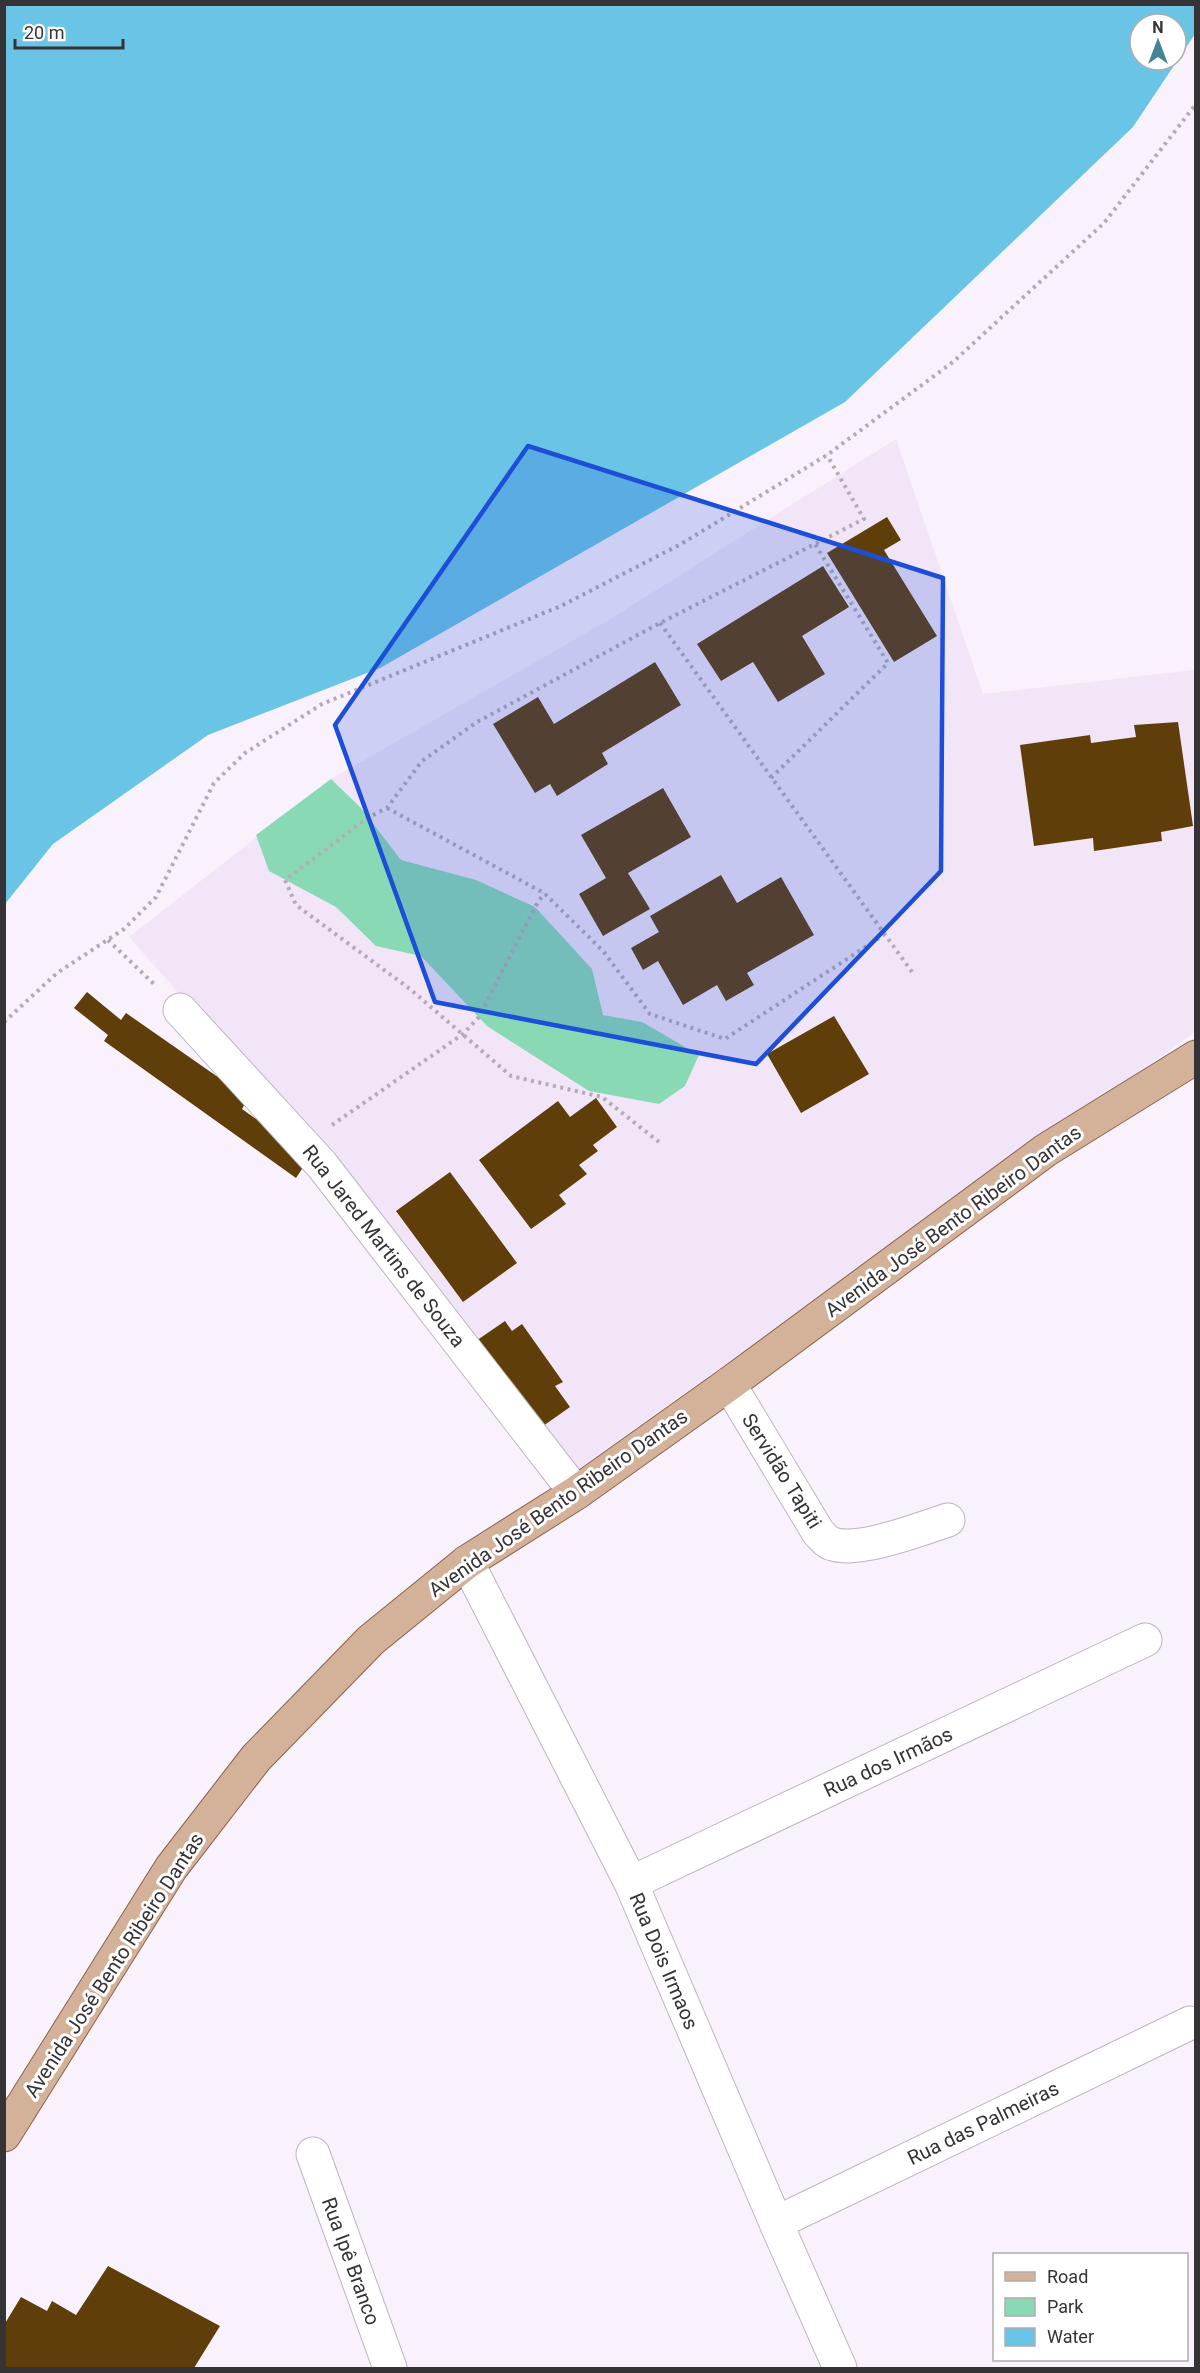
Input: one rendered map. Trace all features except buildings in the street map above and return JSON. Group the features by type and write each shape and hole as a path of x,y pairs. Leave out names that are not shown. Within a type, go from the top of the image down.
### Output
{"main road":[{"name":"Avenida José Bento Ribeiro Dantas","path":"4,2135 171,1868 256,1758 371,1640 467,1562 576,1493 729,1384 1046,1150 1196,1057"}],"street":[{"name":"Rua Jared Martins de Souza","path":"180,1010 305,1144 576,1493"},
{"name":"Servidão Tapiti","path":"729,1384 818,1532 830,1544 845,1547 862,1546 948,1520"},
{"name":"Rua Dois Irmaos","path":"467,1562 631,1883 840,2368"},
{"name":"Rua dos Irmãos","path":"631,1883 1145,1640"},
{"name":"Rua das Palmeiras","path":"776,2223 1190,2023"},
{"name":"Rua Ipê Branco","path":"313,2154 390,2368"}],"path":[{"path":"4,1022 57,974 124,929 156,897 214,783 245,753 322,704 561,606 681,544 827,455 953,362 1104,224 1196,104"},
{"path":"659,1142 602,1097 511,1076 410,989 296,905 285,880 369,817 387,808 422,761 477,722 660,623 864,519 827,455"},
{"path":"771,778 888,663 814,544"},
{"path":"660,623 912,972"},
{"path":"387,808 544,893 603,951 650,1014 725,1039 885,934"},
{"path":"305,1144 463,1034 479,1017 544,893"},
{"path":"108,940 180,1010"}],"highlighted area":[{"path":"528,446 943,578 941,871 756,1064 435,1002 335,725"}],"shaded area":[{"path":"896,439 983,694 1195,670 1195,1032 572,1473 332,1166 129,937 331,779 607,621"}],"green space":[{"path":"331,779 361,808 401,860 476,880 535,907 592,969 603,1015 642,1022 699,1055 685,1086 659,1104 589,1091 487,1026 421,956 376,946 336,907 269,871 256,835"}],"water":[{"path":"5,4 1195,4 1195,34 1188,44 1188,12 1128,12 1128,72 1170,72 1133,127 845,402 380,668 208,735 53,844 5,904"}]}
